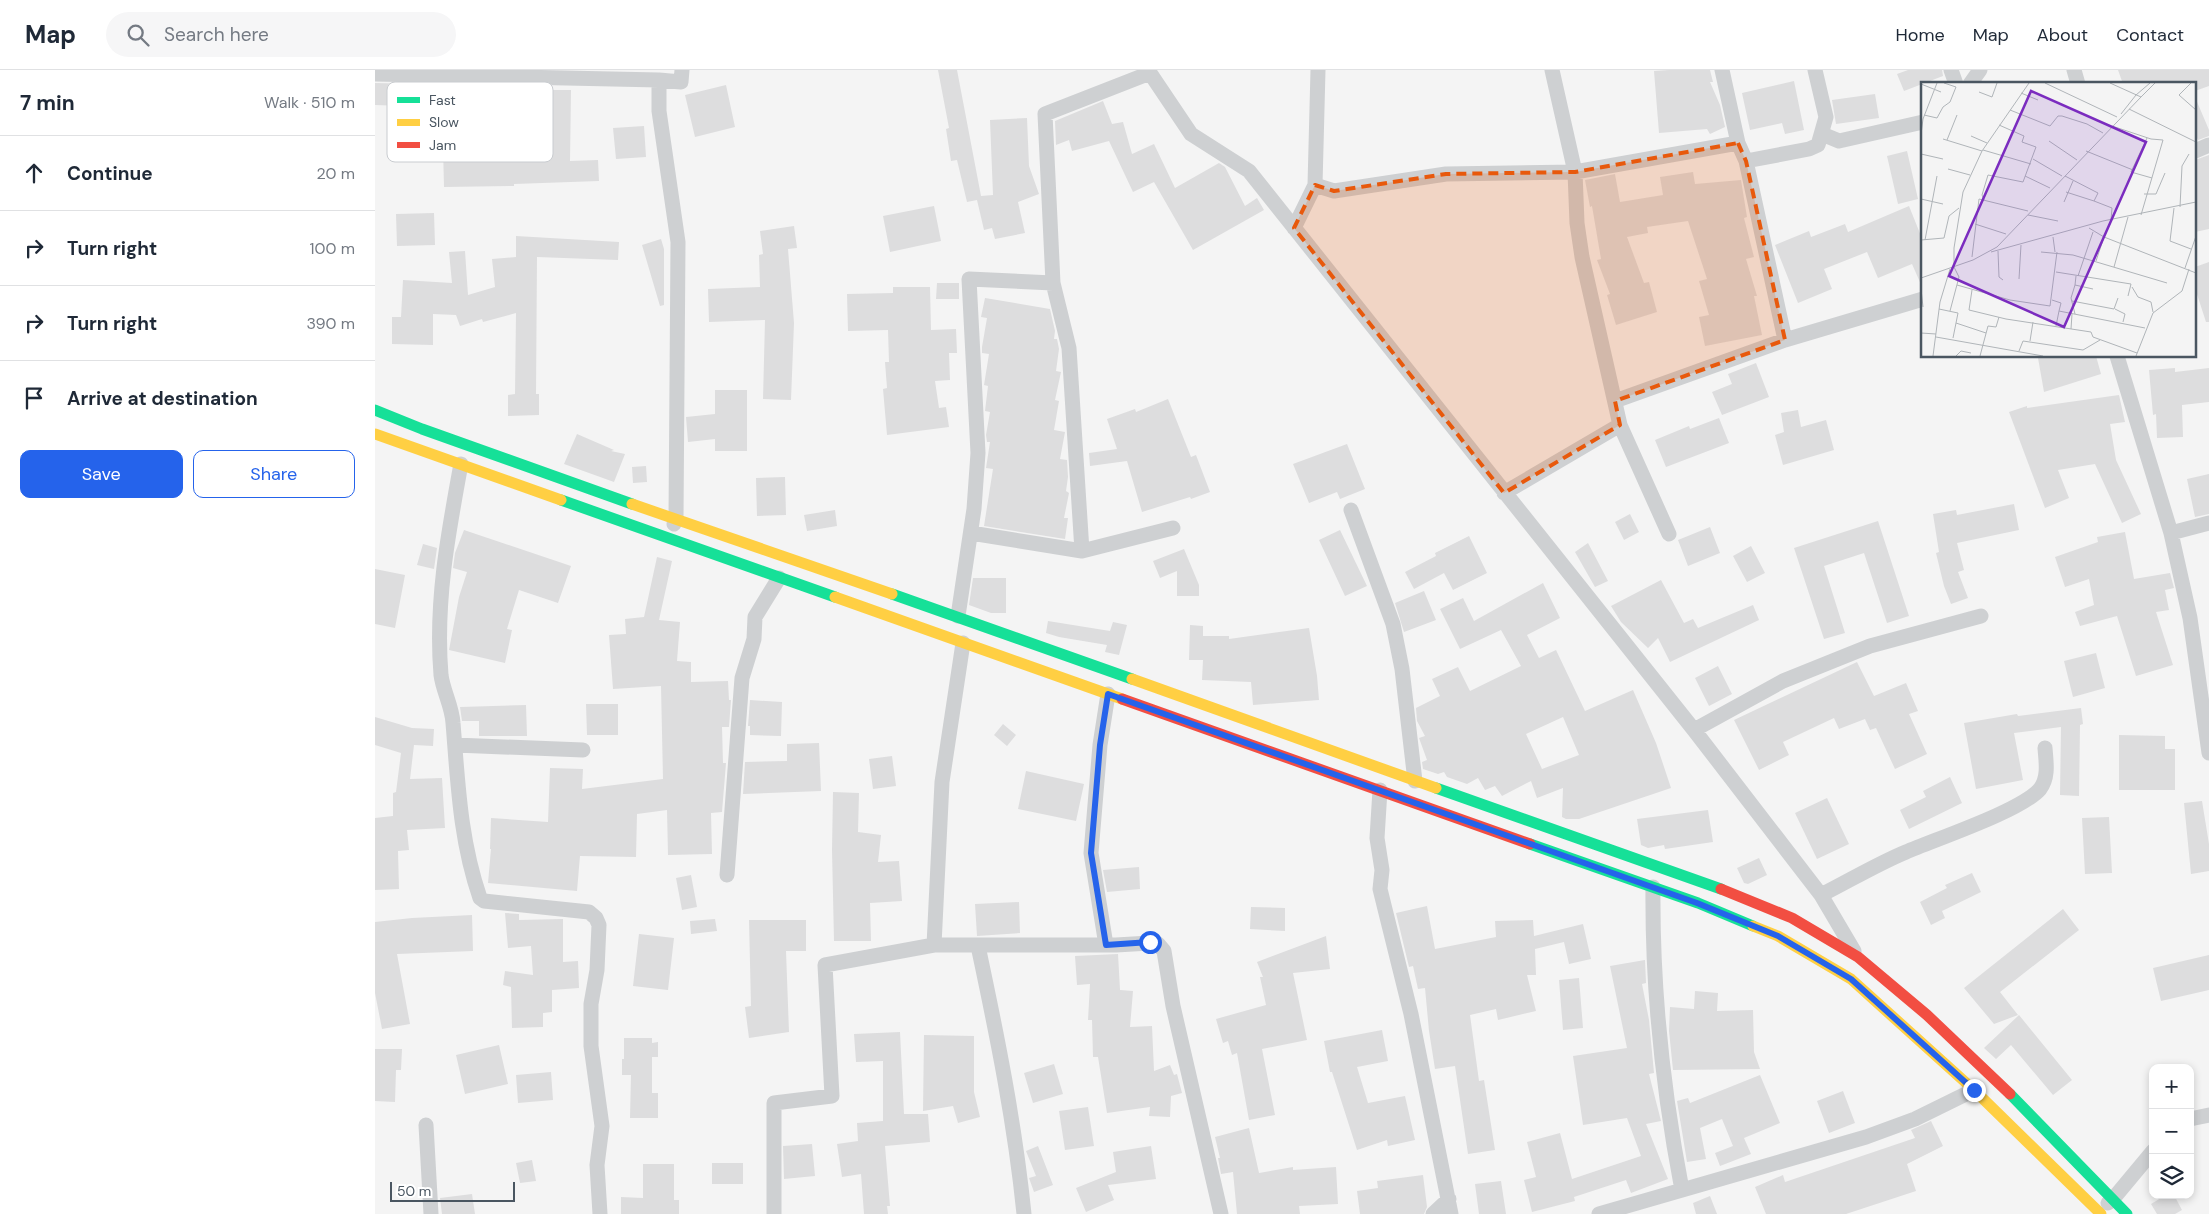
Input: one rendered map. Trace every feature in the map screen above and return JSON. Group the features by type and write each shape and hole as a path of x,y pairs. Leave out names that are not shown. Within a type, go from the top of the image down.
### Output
{"main road":[{"path":"375,410 422,429 958,616 1415,781 1709,884 1792,918 1858,957 1927,1015 1988,1072 2127,1214"},
{"path":"375,434 1653,887 1778,936 1851,979 1974,1090 2094,1213"}],"street":[{"path":"375,74 681,82 682,70"},
{"path":"1294,228 1315,184 1318,70"},
{"path":"1552,70 1575,172 1577,223 1581,257 1620,425 1669,534"},
{"path":"1721,70 1738,143 1746,161 1785,340"},
{"path":"1746,161 1809,149 1818,145 1826,117 1815,70"},
{"path":"1951,70 1955,82"},
{"path":"1971,82 1980,70"},
{"path":"1082,551 1069,348 1053,283 1045,114 1149,71 1191,134 1249,171 1693,730 1821,895 1858,957 1851,979"},
{"path":"659,80 659,111 678,242 676,519 669,538"},
{"path":"1822,134 1839,141 1921,122"},
{"path":"1315,184 1333,190 1446,174 1575,172 1738,143"},
{"path":"2197,150 2209,145"},
{"path":"958,616 971,533 978,453 969,280 1053,283"},
{"path":"1615,401 1785,340 1921,300"},
{"path":"2118,358 2171,533 2190,618 2209,753"},
{"path":"1504,493 1620,425"},
{"path":"461,464 445,552 439,626 441,677 453,715 459,804 468,857 480,898 483,901 589,912 596,918 599,925 597,970 591,1012 591,1046 602,1126 597,1165 600,1214"},
{"path":"1351,510 1393,624 1402,669 1415,781"},
{"path":"2171,533 2209,523"},
{"path":"971,533 1082,551 1173,528"},
{"path":"727,875 742,678 754,639 755,617 779,578"},
{"path":"1693,730 1783,681 1870,646 1981,616"},
{"path":"934,945 942,782 963,643"},
{"path":"1106,945 1091,853 1100,745 1108,694"},
{"path":"455,745 583,750"},
{"path":"1821,895 1904,853 1998,814 2035,794 2047,776 2045,748"},
{"path":"1380,790 1377,838 1382,870 1380,889 1411,1014 1435,1144 1451,1214"},
{"path":"1653,887 1653,930 1662,1054 1672,1135 1682,1190"},
{"path":"774,1214 774,1103 832,1096 825,965 934,945 1106,945 1150,942 1158,944 1164,951 1173,1006 1221,1214"},
{"path":"978,946 1018,1157 1024,1214"},
{"path":"1599,1214 1866,1137 1915,1120 1974,1090"},
{"path":"2194,1118 2209,1115"},
{"path":"426,1124 431,1214"},
{"path":"2094,1213 2113,1199 2150,1154"},
{"path":"1433,1214 1449,1199"}],"highlighted area":[{"path":"1738,143 1746,161 1785,340 1615,401 1620,425 1504,493 1294,228 1315,185 1334,191 1446,174 1575,172"}],"building":[{"path":"938,70 957,70 981,196 993,195 990,120 1027,118 1029,166 1039,194 1018,202 1025,233 995,239 992,228 984,230 977,200 967,202 957,160 951,161 946,129 949,128"},
{"path":"1710,70 1713,82 1710,82 1720,105 1725,127 1710,134 1707,129 1659,133 1654,71"},
{"path":"1908,70 1942,70 1943,76 1927,82 1921,82 1921,84 1904,91 1897,74"},
{"path":"2118,70 2209,70 2209,86 2197,90 2197,82 2122,82"},
{"path":"1794,81 1804,130 1785,134 1782,123 1750,130 1742,93"},
{"path":"375,83 387,83 387,105 375,105"},
{"path":"726,85 735,127 695,137 685,95"},
{"path":"553,90 571,90 570,161 598,160 599,181 514,184 514,186 444,187 443,162 553,162"},
{"path":"1875,94 1879,118 1836,124 1832,100"},
{"path":"1103,101 1112,124 1123,122 1132,154 1154,144 1175,188 1219,163 1225,167 1245,206 1257,198 1264,210 1193,250 1154,182 1133,192 1109,141 1072,151 1069,140 1056,145 1055,121"},
{"path":"2197,102 2209,130 2209,136 2198,140"},
{"path":"644,126 646,157 616,159 613,128"},
{"path":"1907,151 1918,199 1898,204 1887,156"},
{"path":"2209,155 2209,229 2197,232 2197,159"},
{"path":"1693,172 1695,184 1741,180 1747,217 1744,218 1754,257 1746,259 1757,296 1754,296 1762,335 1705,346 1699,317 1709,315 1699,281 1707,279 1688,221 1647,227 1648,233 1627,237 1644,283 1649,282 1657,312 1616,325 1607,295 1610,294 1597,260 1601,259 1592,206 1590,207 1585,180 1615,174 1620,202 1663,195 1660,177"},
{"path":"934,206 941,241 890,252 883,216"},
{"path":"1909,206 1921,236 1921,284 1912,264 1878,278 1867,252 1824,269 1832,289 1798,303 1775,245 1809,231 1811,237 1845,224 1848,232"},
{"path":"434,213 435,245 397,246 396,214"},
{"path":"794,226 797,248 788,249 794,323 791,400 763,399 765,320 709,322 708,289 760,287 759,255 763,254 760,231"},
{"path":"516,236 619,242 618,260 537,257 536,394 539,394 539,415 508,416 508,395 515,394 516,313 483,322 482,319 460,326 456,315 433,314 433,345 392,344 392,317 401,317 403,280 452,283 449,252 465,251 468,295 495,287 492,259 516,257"},
{"path":"661,239 664,249 664,305 660,306 642,245"},
{"path":"2209,262 2209,322 2206,322 2197,294 2197,266"},
{"path":"937,283 959,283 959,299 936,299"},
{"path":"893,287 930,287 931,330 956,329 957,353 949,353 950,380 935,381 939,408 946,407 949,427 887,435 883,389 887,388 885,362 889,362 888,330 848,331 847,294 893,293"},
{"path":"985,298 1050,309 1055,331 1054,339 1057,339 1059,349 1056,371 1061,372 1055,400 1059,401 1054,430 1065,432 1060,459 1067,460 1068,477 1066,491 1069,493 1064,518 1068,518 1065,539 984,526 993,469 986,468 990,442 987,442 986,435 990,412 985,411 988,386 984,385 989,354 982,353 987,318 981,317"},
{"path":"2038,358 2097,358 2101,374 2044,392"},
{"path":"1756,363 1769,397 1722,415 1712,392 1732,384 1728,374"},
{"path":"2175,368 2175,372 2209,368 2209,402 2182,405 2183,437 2157,438 2156,414 2153,415 2149,370"},
{"path":"715,390 747,390 747,451 715,451 715,439 688,442 686,417 715,414"},
{"path":"2119,395 2125,422 2110,424 2116,460 2141,514 2122,523 2095,464 2058,470 2069,498 2045,508 2009,412 2027,406 2027,408"},
{"path":"1168,399 1191,457 1196,455 1210,492 1142,512 1127,461 1090,466 1089,453 1117,449 1107,419 1135,409 1136,412"},
{"path":"1798,410 1801,427 1826,420 1834,450 1783,465 1775,435 1784,432 1781,413"},
{"path":"1719,418 1729,443 1666,467 1655,440 1689,426 1690,429"},
{"path":"577,434 614,450 611,451 625,454 614,482 564,464"},
{"path":"1347,444 1365,489 1340,499 1337,492 1309,503 1293,464"},
{"path":"646,466 647,482 633,483 632,467"},
{"path":"2209,474 2209,514 2195,517 2187,479"},
{"path":"785,477 786,515 757,516 756,478"},
{"path":"2014,504 2019,530 1957,543 1964,570 1958,572 1968,598 1951,604 1944,586 1936,553 1939,552 1933,514 1956,510 1957,515"},
{"path":"835,510 837,526 807,531 804,515"},
{"path":"1630,514 1639,532 1624,540 1615,522"},
{"path":"1878,521 1909,616 1887,623 1864,553 1824,566 1845,633 1824,639 1794,548"},
{"path":"1710,527 1720,553 1688,566 1678,540"},
{"path":"464,530 571,566 558,603 519,590 507,629 512,630 505,663 449,650 459,597 467,572 453,568 455,553"},
{"path":"1340,530 1367,586 1345,596 1319,540"},
{"path":"2125,532 2134,579 2170,573 2174,588 2165,590 2169,610 2156,612 2173,665 2136,676 2117,616 2080,626 2075,612 2094,605 2089,579 2065,587 2055,557 2098,542 2097,537"},
{"path":"1469,536 1487,573 1453,590 1444,573 1414,589 1405,572 1436,556 1435,553"},
{"path":"1588,543 1608,581 1595,587 1575,552"},
{"path":"423,544 437,548 434,569 417,565"},
{"path":"1751,546 1765,573 1747,582 1733,556"},
{"path":"1184,549 1199,585 1199,596 1177,596 1177,571 1160,578 1153,561"},
{"path":"657,557 672,561 659,620 680,622 677,661 691,662 691,682 728,681 729,700 731,700 729,727 722,727 723,763 726,763 722,812 711,813 712,854 668,855 667,810 637,814 636,857 580,856 577,891 488,883 491,818 548,822 550,768 583,769 582,789 663,779 661,686 613,689 609,635 626,634 625,619 644,617"},
{"path":"375,569 405,575 395,628 375,624"},
{"path":"973,578 1006,578 1006,613 991,613 969,605"},
{"path":"1661,580 1684,623 1693,619 1698,628 1753,605 1759,620 1670,662 1658,638 1648,648 1621,622 1611,606"},
{"path":"1543,583 1560,618 1527,635 1539,658 1556,650 1585,711 1633,690 1656,743 1671,788 1579,819 1566,819 1562,817 1563,788 1537,798 1531,781 1502,796 1495,786 1485,790 1478,778 1467,784 1447,777 1444,772 1438,774 1423,769 1422,762 1427,760 1419,738 1425,736 1417,721 1416,708 1440,696 1432,679 1458,667 1470,691 1521,666 1501,630 1460,649 1440,609 1463,598 1474,621","holes":["1563,717 1579,755 1542,769 1526,734"]},
{"path":"1424,591 1436,620 1404,632 1395,603"},
{"path":"1048,621 1110,631 1113,622 1127,625 1119,655 1105,652 1107,645 1046,633"},
{"path":"1190,625 1203,626 1203,636 1229,636 1229,639 1309,628 1319,700 1253,705 1251,682 1202,680 1203,660 1189,660"},
{"path":"2096,653 2105,688 2073,697 2064,661"},
{"path":"1857,662 1874,696 1906,683 1918,711 1909,714 1927,754 1895,769 1876,728 1870,730 1865,719 1839,729 1834,718 1783,742 1789,755 1759,770 1734,720"},
{"path":"1718,666 1732,694 1709,706 1695,678"},
{"path":"750,700 782,702 781,736 750,735 750,726 748,726"},
{"path":"586,704 618,704 618,735 587,735"},
{"path":"526,705 527,736 479,736 479,721 462,721 460,707"},
{"path":"2081,708 2083,724 2080,725 2079,796 2060,795 2061,727 2014,733 2023,780 1976,789 1964,723 2017,714 2018,716"},
{"path":"375,717 412,728 434,729 433,746 414,745 410,779 442,778 445,828 407,830 409,850 398,851 399,889 375,890 375,818 393,816 393,793 396,792 401,753 375,745"},
{"path":"1003,724 1016,735 1007,746 994,735"},
{"path":"2119,735 2165,736 2165,749 2175,749 2175,790 2119,790"},
{"path":"819,743 821,791 743,794 745,762 787,761 787,744"},
{"path":"892,756 896,786 873,789 869,759"},
{"path":"1026,771 1084,784 1076,821 1018,809"},
{"path":"1950,777 1962,803 1909,829 1900,810 1926,797 1923,791"},
{"path":"833,792 859,793 858,832 881,835 878,862 899,861 902,901 870,903 871,941 834,941"},
{"path":"1827,798 1849,844 1817,859 1795,813"},
{"path":"2202,801 2209,844 2209,871 2191,874 2184,803"},
{"path":"1708,810 1713,842 1665,849 1664,845 1648,848 1641,845 1637,819"},
{"path":"2109,817 2112,873 2085,874 2082,818"},
{"path":"1759,858 1767,875 1748,884 1744,883 1737,868"},
{"path":"1139,867 1140,889 1107,892 1103,870"},
{"path":"1972,873 1981,892 1942,911 1945,918 1931,925 1920,902 1947,888 1945,885"},
{"path":"691,875 697,907 682,910 676,878"},
{"path":"1019,902 1020,933 977,936 975,904"},
{"path":"1427,906 1435,949 1496,937 1495,921 1533,920 1534,936 1583,924 1591,959 1569,964 1564,942 1535,949 1536,975 1527,975 1536,1011 1498,1020 1496,1009 1470,1015 1479,1081 1484,1080 1495,1150 1468,1154 1455,1066 1435,1069 1425,988 1418,989 1413,966 1409,967 1396,913"},
{"path":"1251,907 1285,908 1285,931 1250,929"},
{"path":"2063,909 2079,930 2000,992 2018,1015 1994,1024 1964,988"},
{"path":"505,913 519,914 519,920 563,919 563,962 578,961 579,988 552,990 552,1012 543,1013 543,1027 512,1028 511,987 503,985 505,971 533,975 531,946 508,948"},
{"path":"472,915 473,951 397,954 410,1024 382,1029 375,993 375,922"},
{"path":"715,919 717,931 691,934 690,921"},
{"path":"749,920 806,920 806,951 786,951 789,1032 749,1038 745,1007 751,1006"},
{"path":"639,934 674,938 668,990 633,986"},
{"path":"1326,936 1330,969 1293,973 1307,1040 1262,1049 1275,1115 1249,1120 1237,1053 1232,1055 1228,1041 1223,1043 1216,1019 1266,1005 1260,977 1263,977 1257,962"},
{"path":"1118,954 1120,990 1133,991 1130,1027 1152,1026 1154,1071 1170,1065 1174,1075 1177,1074 1182,1093 1171,1096 1170,1117 1149,1116 1150,1107 1107,1113 1098,1057 1093,1057 1092,1020 1088,1020 1090,984 1077,985 1075,956"},
{"path":"2209,955 2209,990 2161,1001 2153,968"},
{"path":"1645,960 1646,983 1642,984 1649,1020 1654,1073 1649,1074 1661,1121 1646,1124 1668,1179 1631,1193 1626,1180 1574,1197 1575,1201 1532,1212 1524,1180 1536,1177 1527,1142 1560,1133 1572,1179 1641,1156 1627,1118 1583,1125 1573,1056 1627,1048 1610,966"},
{"path":"1579,978 1583,1028 1563,1030 1559,980"},
{"path":"1695,991 1718,993 1717,1011 1753,1010 1754,1052 1760,1069 1673,1070 1669,1031 1670,1007 1694,1009"},
{"path":"2019,1015 2072,1080 2053,1095 2011,1045 1996,1059 1984,1048"},
{"path":"1382,1030 1388,1061 1357,1067 1368,1103 1405,1096 1415,1140 1388,1146 1387,1140 1357,1150 1332,1072 1330,1072 1324,1041"},
{"path":"900,1032 904,1114 928,1114 930,1142 885,1146 890,1206 887,1206 888,1214 864,1214 861,1174 842,1177 837,1144 858,1141 857,1123 883,1121 883,1061 856,1062 854,1034"},
{"path":"924,1035 974,1036 974,1092 980,1117 958,1123 953,1106 923,1111"},
{"path":"624,1038 652,1038 652,1043 658,1042 658,1057 652,1057 652,1093 658,1093 658,1118 630,1118 631,1075 622,1075"},
{"path":"499,1045 508,1084 465,1094 456,1055"},
{"path":"375,1049 402,1049 401,1070 396,1070 395,1102 375,1101"},
{"path":"1054,1064 1063,1094 1033,1103 1024,1073"},
{"path":"551,1072 553,1100 518,1103 516,1075"},
{"path":"1760,1075 1780,1123 1744,1138 1751,1154 1720,1166 1715,1153 1733,1146 1722,1119 1700,1128 1706,1159 1687,1162 1677,1101 1688,1098 1690,1103"},
{"path":"1843,1091 1855,1123 1829,1133 1817,1101"},
{"path":"1088,1107 1094,1146 1065,1150 1059,1111"},
{"path":"1931,1121 1943,1146 1907,1164 1916,1191 1846,1214 1766,1214 1755,1187 1783,1175 1785,1182 1915,1138 1911,1130"},
{"path":"1249,1128 1259,1173 1293,1167 1293,1170 1336,1167 1338,1204 1299,1206 1300,1214 1237,1214 1233,1172 1221,1174 1218,1158 1220,1158 1215,1137"},
{"path":"812,1144 815,1176 784,1179 783,1146"},
{"path":"1038,1146 1053,1185 1034,1192 1029,1178 1036,1176 1026,1151"},
{"path":"1151,1146 1156,1179 1108,1185 1114,1200 1086,1212 1076,1188 1116,1172 1113,1152"},
{"path":"532,1160 536,1181 520,1183 516,1163"},
{"path":"712,1163 743,1163 743,1184 712,1184"},
{"path":"643,1164 674,1164 674,1200 679,1200 679,1214 621,1214 621,1197 643,1198"},
{"path":"1423,1175 1427,1207 1424,1214 1360,1214 1357,1191 1378,1188 1377,1181"},
{"path":"1501,1181 1506,1214 1479,1214 1475,1184"},
{"path":"472,1194 475,1214 442,1214 440,1198"},
{"path":"1710,1196 1717,1214 1696,1214 1693,1203"},
{"path":"2159,1199 2176,1199 2182,1210 2175,1214 2157,1214 2151,1204"}],"traffic: fast":[{"path":"375,410 422,429 632,504"},
{"path":"561,500 835,597"},
{"path":"892,594 1132,679"},
{"path":"1436,788 1721,889"},
{"path":"1530,844 1698,903 1753,926"},
{"path":"2010,1094 2127,1214"}],"traffic: slow":[{"path":"375,434 561,500"},
{"path":"632,504 892,594"},
{"path":"835,597 1122,699"},
{"path":"1132,679 1436,788"},
{"path":"1753,926 1778,936 1851,979 1974,1090 2101,1214"}],"traffic: jam":[{"path":"1122,699 1530,844"},
{"path":"1721,889 1792,918 1858,957 1927,1015 2010,1094"}],"route":[{"path":"1150,942 1129,945 1106,945 1091,853 1100,745 1108,694 1697,903 1778,936 1851,979 1974,1090"}]}
